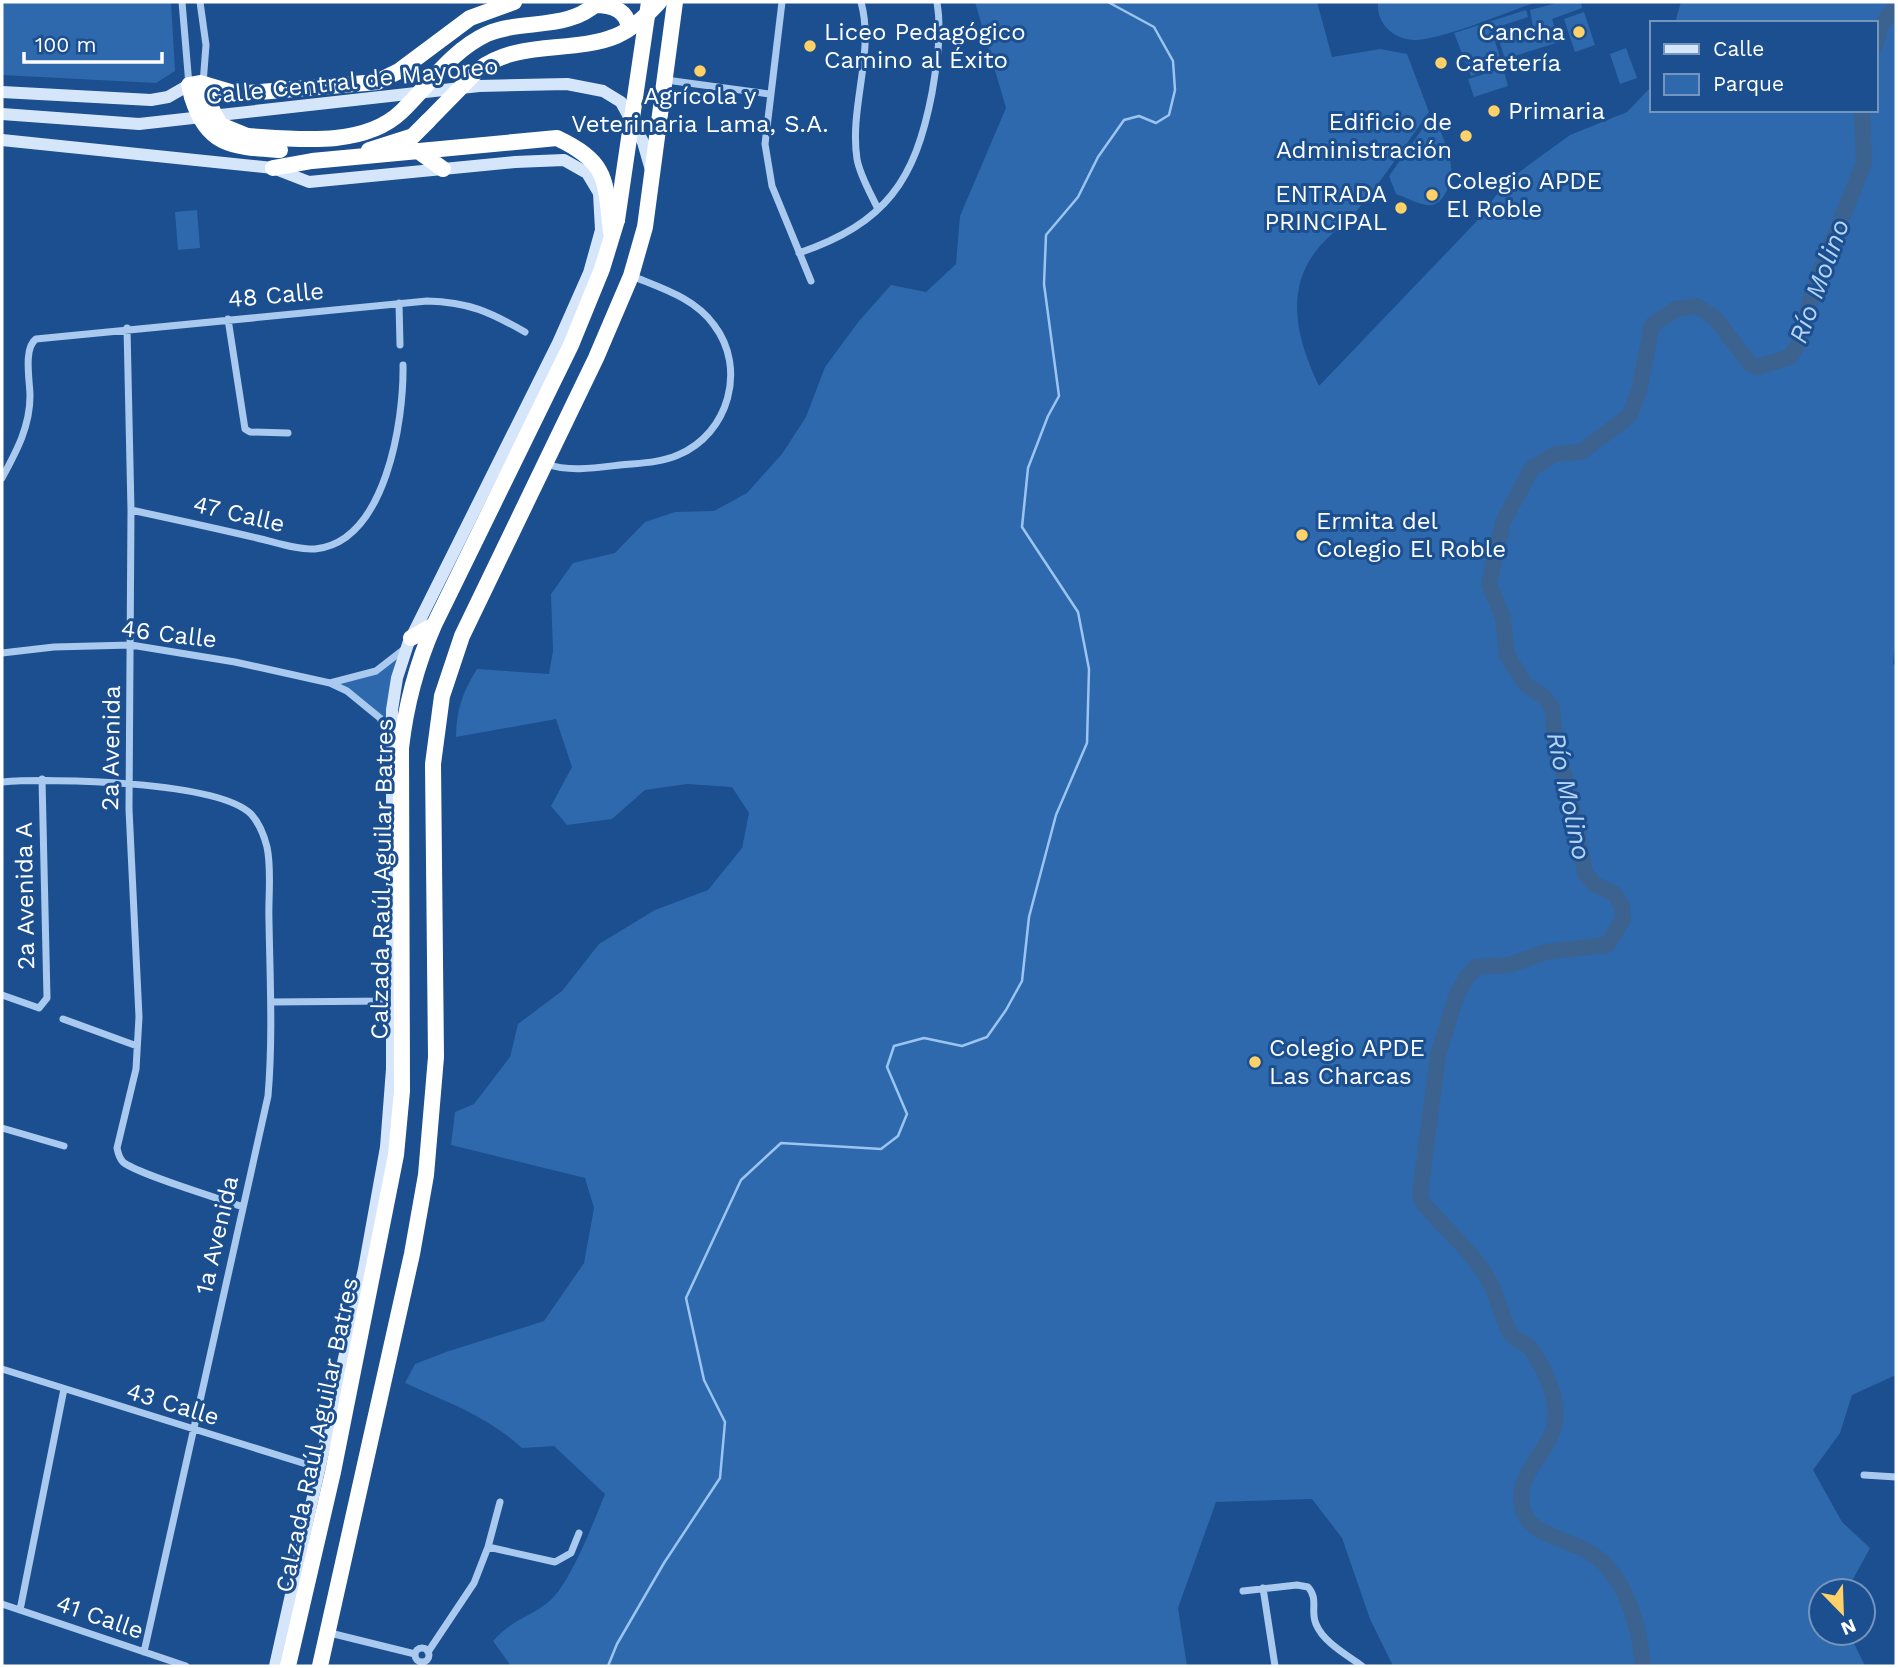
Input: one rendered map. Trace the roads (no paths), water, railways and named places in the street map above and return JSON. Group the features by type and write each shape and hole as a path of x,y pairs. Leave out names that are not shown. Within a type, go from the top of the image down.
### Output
{"highway":[{"path":"197,90 237,94 377,82 400,71 470,18 514,2"},
{"name":"Calzada Raúl Aguilar Batres","path":"288,1666 327,1470 386,1213 396,1155 402,1091 401,748 406,708 418,661 433,625 571,345 602,269 611,238 606,208 627,167 649,2"},
{"path":"355,158 379,146 413,136 478,70 494,60 521,51 595,42 629,29 659,2"},
{"name":"Calzada Raúl Aguilar Batres","path":"320,1666 330,1633 426,1175 436,1057 433,764 442,696 462,636 631,276 645,227 675,2"},
{"path":"197,90 220,125 247,136 284,138 363,134 386,123 466,48 488,34 569,18 596,4 621,11 628,19 629,29"},
{"path":"197,90 201,122 216,138 236,146 280,150 312,161"},
{"path":"273,168 312,161 557,138 578,148 596,163 611,238"},
{"path":"418,151 443,169"},
{"path":"409,641 433,625"},
{"path":"364,1269 386,1213"}],"main road":[{"name":"Calle Central de Mayoreo","path":"2,114 139,124 540,83 603,91 617,99 626,109 643,142 653,177"},
{"path":"2,92 151,100 197,90"},
{"path":"2,140 273,168 309,182 564,160 587,173 606,208 589,273 558,343 409,641 394,694 389,1120 327,1470 275,1666"}],"street":[{"path":"182,2 197,90"},
{"path":"197,90 206,45 200,2"},
{"path":"782,2 765,129 768,172 811,281"},
{"path":"861,2 866,30 856,121 857,159 878,209"},
{"path":"799,253 836,239 878,209 896,192 914,161 936,69 937,2"},
{"path":"666,80 769,94"},
{"path":"545,464 559,469 598,467 675,457 705,436 724,407 732,382 732,368 728,352 714,324 680,296 631,276"},
{"name":"48 Calle","path":"2,478 27,421 30,348 36,339 228,318 447,301 487,310 525,332"},
{"path":"399,303 400,345"},
{"path":"228,318 245,429 250,432 288,433"},
{"name":"2a Avenida","path":"127,328 131,510 132,783 129,809 139,1017 131,1095 117,1147 124,1164 243,1206"},
{"name":"47 Calle","path":"131,510 303,548 314,549 339,542 361,522 389,466 402,409 403,365"},
{"name":"46 Calle","path":"330,683 376,671 409,641"},
{"name":"46 Calle","path":"2,653 131,645 171,650 330,683 373,710 385,727 392,747"},
{"path":"2,782 43,779 132,783"},
{"name":"2a Avenida A","path":"2,995 39,1008 47,998 43,779"},
{"name":"1a Avenida","path":"132,783 226,800 249,813 257,822 267,849 271,1002 268,1096 144,1652"},
{"path":"271,1002 391,1001"},
{"path":"63,1019 137,1046"},
{"path":"2,1128 64,1146"},
{"name":"43 Calle","path":"2,1370 327,1470"},
{"path":"20,1610 64,1389"},
{"path":"1864,1475 1896,1477"},
{"path":"415,1654 417,1660 424,1664 429,1656 428,1652 474,1583 488,1547 500,1502"},
{"path":"488,1547 555,1562 571,1553 579,1533"},
{"path":"1243,1591 1297,1585 1309,1588 1314,1595 1313,1617 1320,1631 1362,1666"},
{"path":"1263,1588 1275,1666"},
{"name":"41 Calle","path":"2,1604 186,1666"},
{"path":"330,1633 415,1654"},
{"path":"415,1654 422,1648 428,1652"}],"waterway":[{"path":"608,1666 617,1644 664,1563 720,1478 725,1422 704,1380 686,1298 741,1180 781,1143 881,1149 898,1136 907,1114 887,1067 894,1046 924,1038 962,1046 987,1037 1022,981 1029,917 1056,815 1087,743 1089,669 1078,612 1022,527 1028,468 1048,416 1059,396 1044,284 1046,235 1078,197 1098,157 1124,120 1139,116 1156,123 1169,115 1175,90 1173,61 1154,27 1108,2"},
{"name":"Río Molino","path":"1877,39 1880,27 1896,6"},
{"name":"Río Molino","path":"1643,1666 1635,1620 1614,1575 1584,1549 1542,1531 1527,1518 1523,1510 1521,1497 1527,1475 1546,1445 1555,1423 1555,1404 1549,1384 1531,1349 1510,1333 1481,1268 1423,1203 1420,1193 1438,1055 1456,997 1466,978 1476,967 1509,965 1546,952 1607,945 1623,919 1622,905 1613,893 1594,884 1585,873 1570,795 1556,748 1552,707 1544,697 1525,684 1507,655 1503,618 1489,584 1503,522 1532,468 1556,454 1581,452 1629,416 1639,391 1652,325 1676,309 1697,306 1716,319 1750,364 1758,367 1790,357 1800,342 1814,287 1864,163 1862,112"}],"place":[{"name":"Cancha","path":"1579,32"},
{"name":"Liceo Pedagógico Camino al Éxito","path":"810,46"},
{"name":"Cafetería","path":"1441,63"},
{"name":"Agrícola y Veterinaria Lama, S.A.","path":"700,71"},
{"name":"Primaria","path":"1494,111"},
{"name":"Edificio de Administración","path":"1466,136"},
{"name":"Colegio APDE El Roble","path":"1432,195"},
{"name":"ENTRADA PRINCIPAL","path":"1401,208"},
{"name":"Ermita del Colegio El Roble","path":"1302,535"},
{"name":"Colegio APDE Las Charcas","path":"1255,1062"}]}
